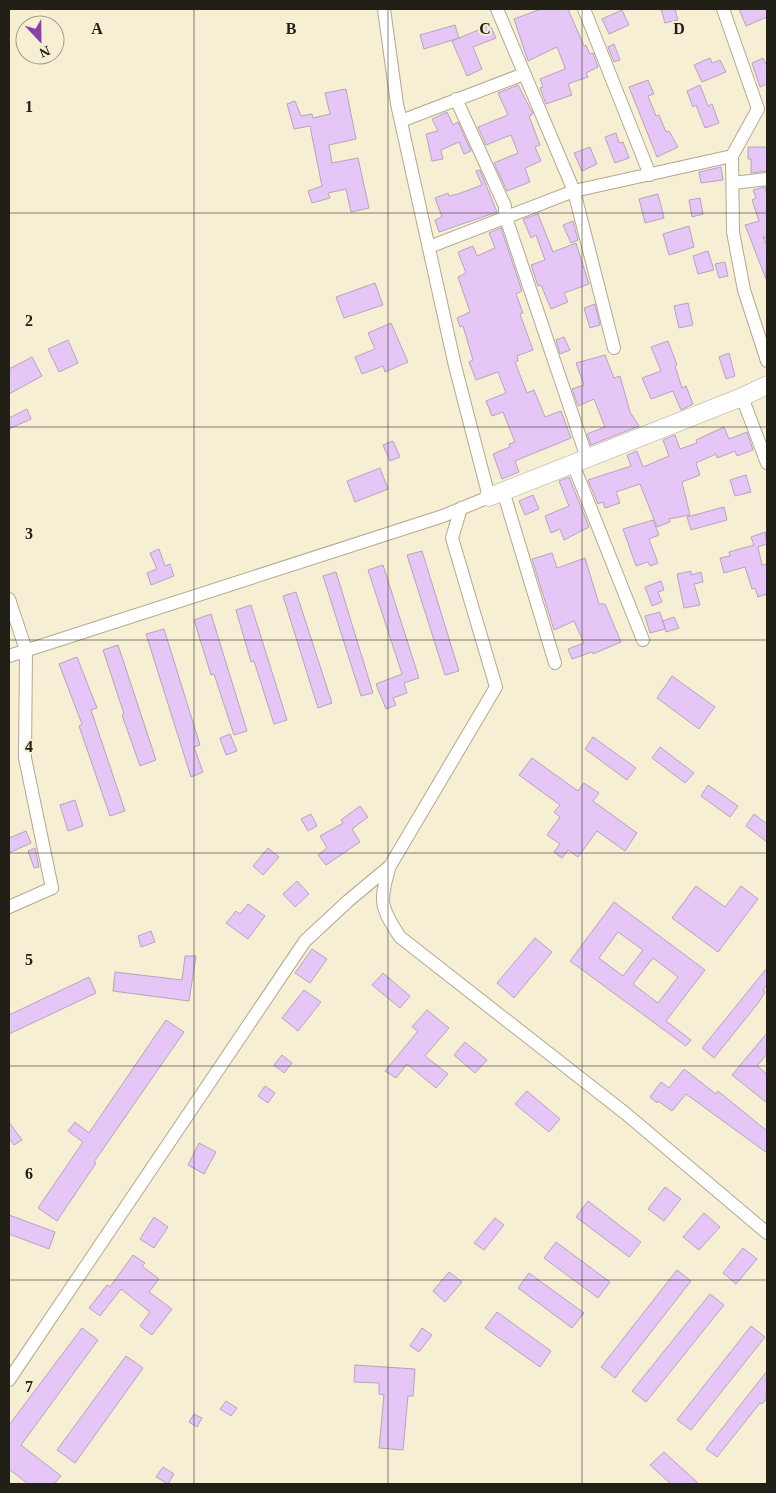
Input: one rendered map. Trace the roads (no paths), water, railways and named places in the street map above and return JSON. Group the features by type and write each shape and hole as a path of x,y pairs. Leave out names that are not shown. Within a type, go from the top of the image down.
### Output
{"main road":[{"path":"496,494 742,397 767,385"}],"street":[{"path":"384,9 401,121 455,366 496,494 555,663"},
{"path":"497,9 574,191 614,348"},
{"path":"584,9 650,174"},
{"path":"723,9 763,107 732,156 732,183 733,232 744,290 767,362"},
{"path":"401,121 524,74"},
{"path":"456,99 506,206 505,215 580,461 643,640"},
{"path":"429,247 505,215 574,191 732,156"},
{"path":"732,183 767,179"},
{"path":"742,397 767,463"},
{"path":"9,656 426,522 496,494"},
{"path":"452,538 461,508"},
{"path":"426,522 444,529 452,538 496,687 390,866 381,893 386,916 400,937 625,1113 767,1234"},
{"path":"9,599 26,650 25,758 52,888 9,908"},
{"path":"9,1380 305,941 348,900 390,866"}]}
